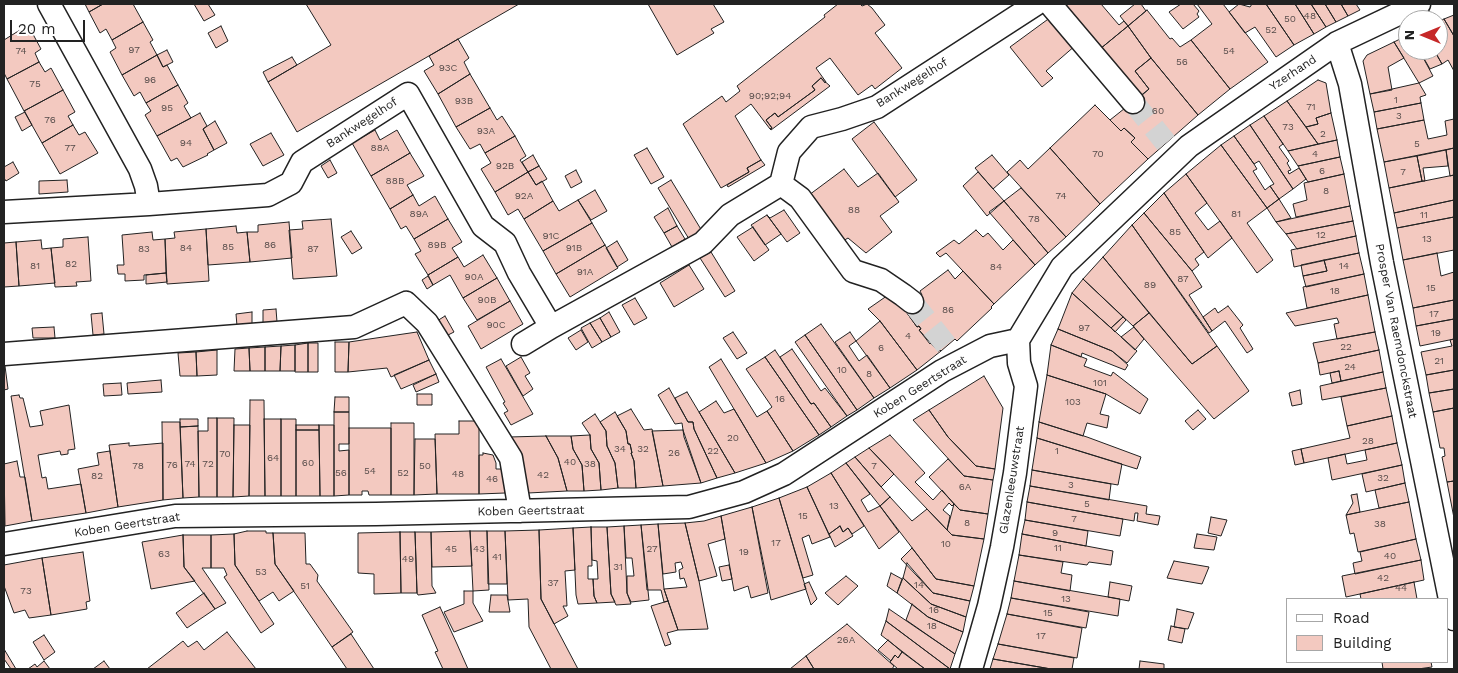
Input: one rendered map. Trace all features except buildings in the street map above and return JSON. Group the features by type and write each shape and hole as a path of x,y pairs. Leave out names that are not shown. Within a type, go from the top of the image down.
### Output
{"street":[{"path":"49,4 140,169 146,186 149,204"},
{"name":"Bankwegelhof","path":"781,184 789,152 812,127 877,107 1036,4"},
{"path":"1050,4 1133,102"},
{"name":"Yzerhand","path":"1018,340 1062,267 1171,150 1252,101 1337,42 1420,4"},
{"name":"Prosper Van Raemdonckstraat","path":"1337,42 1350,84 1382,263 1454,619"},
{"name":"Bankwegelhof","path":"4,212 268,195 291,183 302,162 408,94 483,226 505,243 519,273 551,327"},
{"path":"523,344 703,242 730,214 781,184 800,198 853,271 881,280 912,302"},
{"path":"4,354 354,327 406,303 428,323 511,458 520,511"},
{"name":"Koben Geertstraat","path":"4,544 175,516 689,508 744,492 784,474 953,354 1018,340"},
{"name":"Glazenleeuwstraat","path":"971,669 991,598 1015,473 1026,386 1019,363 1018,340"}],"tunnel":[{"path":"1133,102 1166,143"},
{"path":"912,302 947,346"}]}
